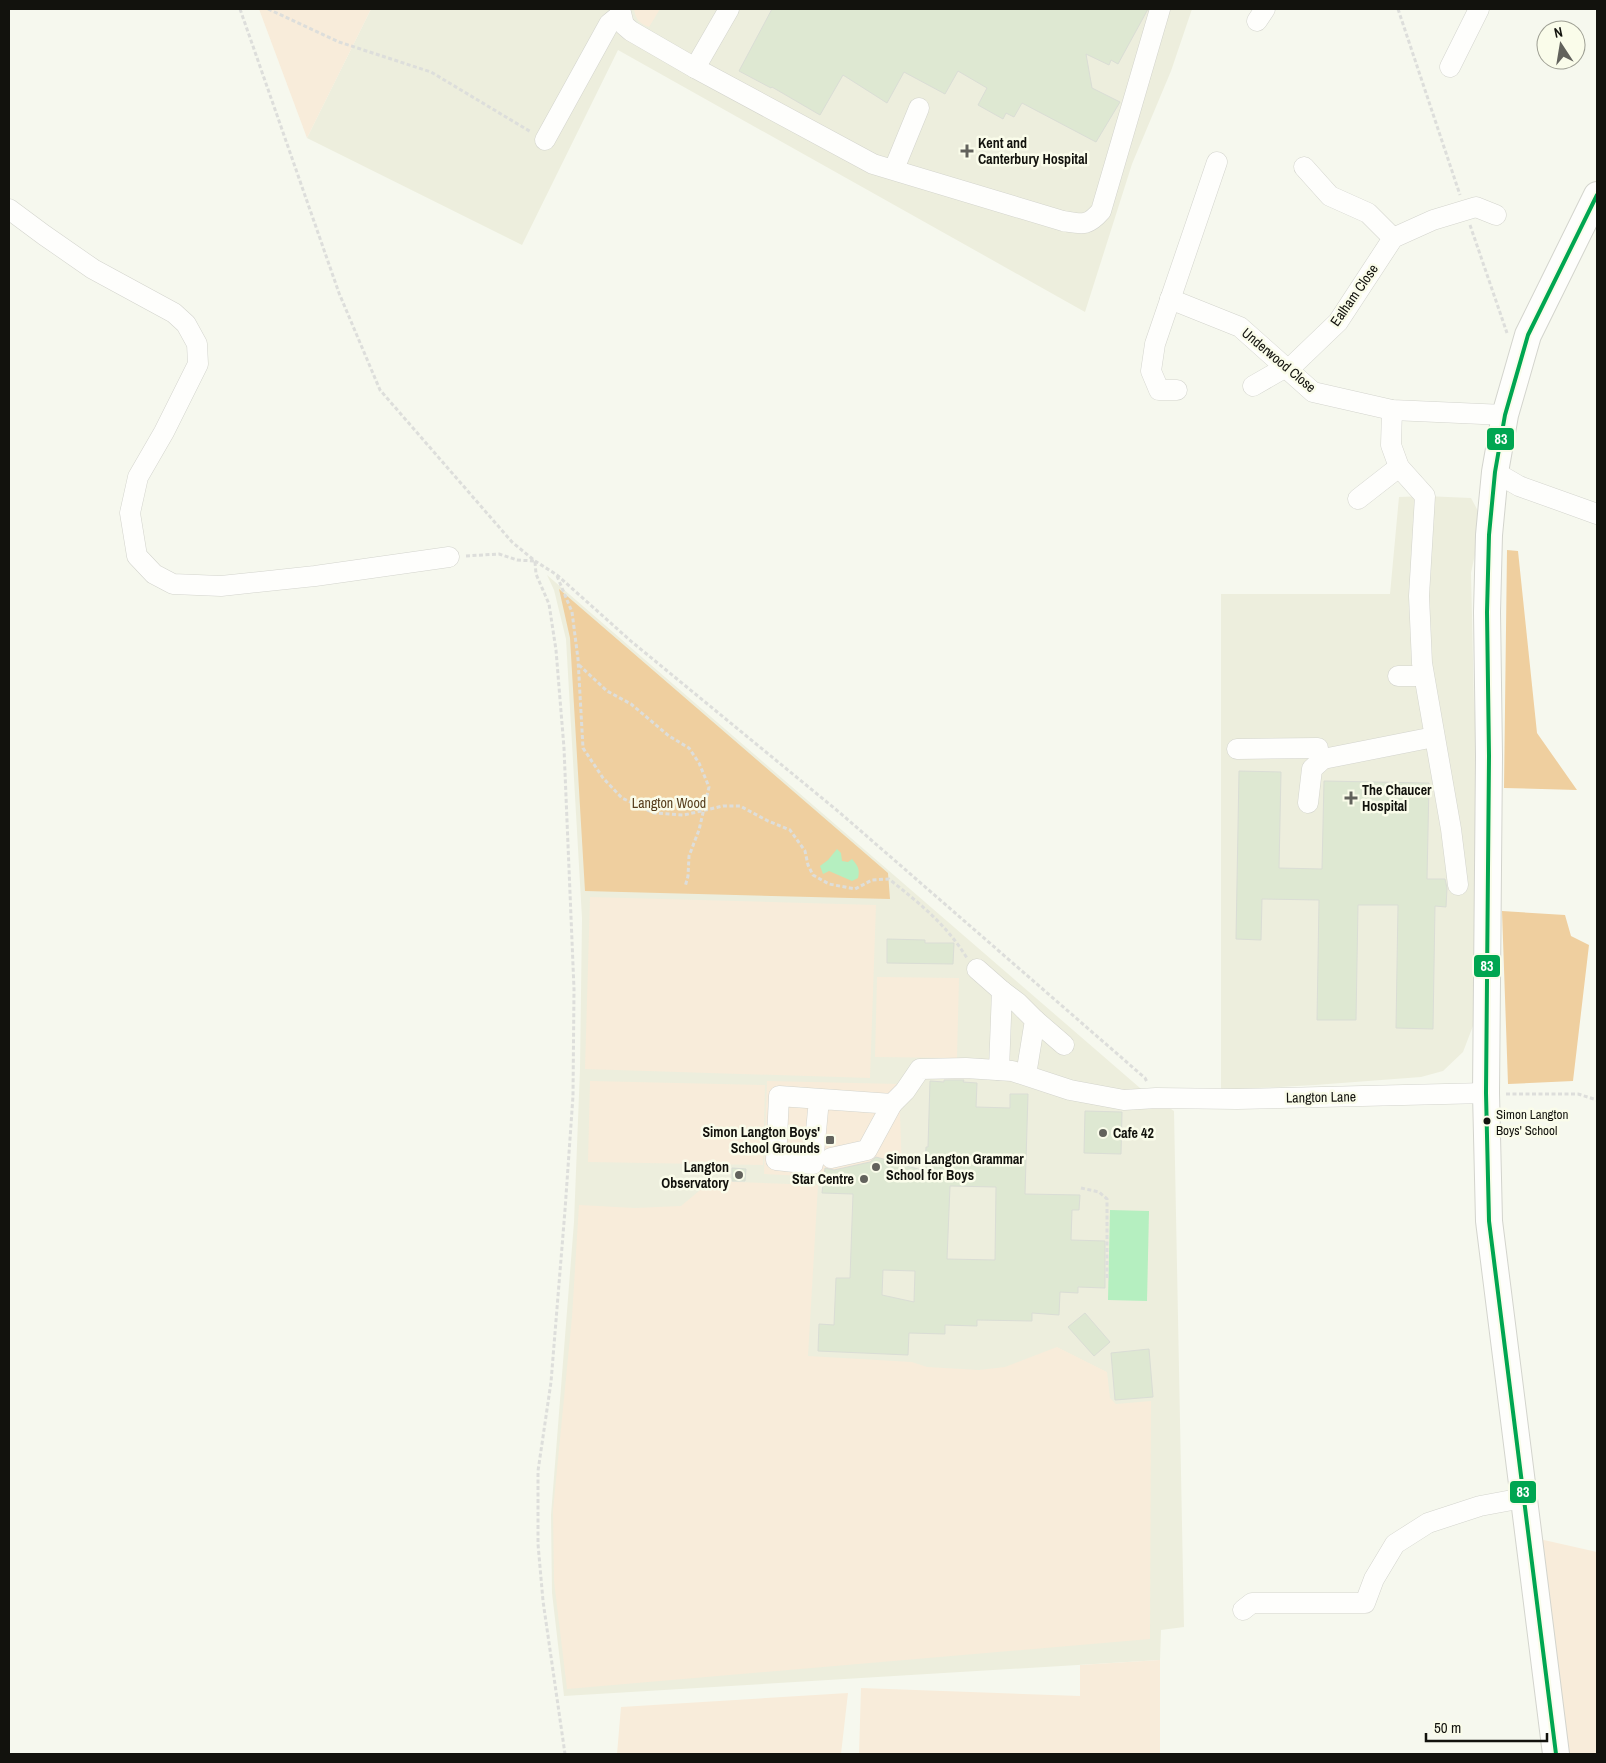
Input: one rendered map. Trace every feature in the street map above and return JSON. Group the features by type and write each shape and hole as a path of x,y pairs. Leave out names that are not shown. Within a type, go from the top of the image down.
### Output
{"main road":[{"path":"1556,1754 1489,1221 1486,1093 1489,756 1487,612 1489,535 1495,472 1505,415 1528,335 1597,195"}],"street":[{"path":"695,68 729,9"},
{"path":"620,12 624,25 631,31 695,68 873,164 1062,221 1084,224 1092,222 1101,211 1160,9"},
{"path":"1450,67 1479,9"},
{"path":"545,140 609,24 620,12"},
{"path":"894,169 918,107"},
{"path":"1177,390 1159,390 1151,371 1155,344 1217,162"},
{"path":"1304,167 1330,196 1368,213 1394,238 1433,220 1476,207 1496,215"},
{"path":"9,209 93,269 174,313 186,324 197,344 198,364 164,432 138,477 130,513 137,556 154,574 173,584 221,586 315,576 449,557"},
{"name":"Ealham Close","path":"1253,386 1287,368 1338,322 1394,238"},
{"name":"Underwood Close","path":"1170,299 1240,327 1313,392 1392,410 1505,415"},
{"path":"1392,410 1392,445 1399,466 1425,496 1419,596 1423,676 1451,829 1458,885"},
{"path":"1358,499 1399,466"},
{"path":"1495,472 1519,486 1597,514"},
{"path":"1398,676 1423,676"},
{"path":"1237,749 1271,745 1318,749 1434,737"},
{"path":"1308,803 1312,769 1318,749"},
{"path":"977,969 1064,1045"},
{"path":"999,1070 1002,992"},
{"path":"1026,1075 1035,1020"},
{"name":"Langton Lane","path":"892,1104 905,1092 920,1068 1012,1071 1070,1090 1124,1100 1486,1093"},
{"path":"819,1099 892,1104 867,1150 831,1158"},
{"path":"1246,1601 1365,1603 1374,1579 1395,1544 1428,1523 1480,1506 1523,1498"}],"path":[{"path":"240,9 339,293 380,390 512,542 535,561 557,575 632,642 839,812 1145,1078 1156,1098"},
{"path":"268,9 338,42 431,72 545,140"},
{"path":"1398,9 1514,352 1521,359"},
{"path":"449,557 499,554 517,560 535,561"},
{"path":"535,561 536,574 549,604 556,650 564,748 574,989 573,1096 565,1210 552,1382 538,1471 538,1544 543,1602 565,1754"},
{"path":"557,575 572,612 578,664 583,748 603,778 622,798 654,813 684,815 724,806 740,806 790,830 805,851 808,865 813,875 829,884 855,889 872,880 889,879 935,917 977,969"},
{"path":"578,664 607,691 631,704 669,736 688,748 699,763 709,787 704,810 688,856 688,876 685,887"},
{"path":"1486,1093 1578,1094 1597,1100"},
{"path":"1081,1188 1099,1192 1107,1199 1107,1279 1109,1279"}],"shaded area":[{"path":"259,9 371,9 307,138"},
{"name":"Kent and Canterbury Hospital","path":"371,9 1192,9 1171,71 1132,164 1085,312 618,50 522,245 307,138"},
{"path":"634,9 660,9 649,27 638,21"},
{"name":"The Chaucer Hospital","path":"1399,497 1471,498 1478,511 1477,544 1471,573 1474,705 1479,748 1476,1018 1463,1052 1443,1071 1421,1077 1221,1090 1221,594 1390,594"},
{"name":"Simon Langton Grammar School for Boys","path":"547,575 1140,1088 1174,1111 1184,1627 1161,1630 1160,1660 564,1696 552,1593 551,1515 574,1222 580,1069 582,918 566,639 554,590"},
{"path":"837,849 841,853 842,861 848,862 852,859 856,864 859,870 858,878 852,881 829,871 823,874 820,866"},
{"path":"590,897 876,905 870,1078 585,1069"},
{"path":"877,977 959,978 957,1058 875,1057"},
{"path":"590,1081 765,1085 763,1165 588,1162"},
{"path":"767,1081 899,1084 902,1171 839,1178 764,1174"},
{"path":"711,1181 818,1185 808,1356 912,1362 927,1367 979,1370 1005,1367 1057,1347 1107,1372 1110,1398 1116,1404 1151,1401 1150,1639 567,1689 554,1581 553,1510 572,1317 579,1205 635,1208 681,1206"},
{"path":"1110,1210 1149,1211 1147,1301 1108,1300"},
{"path":"1535,1538 1597,1552 1597,1754 1567,1754"},
{"path":"1160,1660 1160,1754 859,1754 861,1688 1080,1696 1080,1665"},
{"path":"848,1693 841,1754 617,1754 621,1707"}],"green space":[{"path":"1507,550 1518,551 1537,733 1577,790 1504,788"},
{"name":"Langton Wood","path":"559,589 888,873 890,899 585,891 570,638"},
{"path":"1502,911 1565,915 1571,936 1589,945 1573,1081 1508,1084"}],"building":[{"path":"772,9 1148,9 1118,64 1111,60 1109,65 1086,54 1092,88 1120,102 1096,142 1022,103 1014,117 1006,113 1003,119 978,105 987,88 958,71 945,94 904,72 887,103 843,75 820,115 772,87 739,71"},
{"path":"1239,771 1281,772 1279,868 1322,869 1324,781 1429,783 1427,879 1445,879 1447,888 1446,907 1435,906 1433,1029 1396,1028 1398,905 1358,905 1356,1020 1317,1020 1319,900 1262,899 1261,940 1236,939"},
{"path":"887,939 925,940 925,943 954,943 953,964 887,963"},
{"path":"944,1080 964,1080 963,1082 977,1083 976,1107 1010,1108 1010,1094 1028,1094 1025,1194 1080,1195 1079,1210 1072,1210 1071,1240 1105,1241 1105,1288 1078,1287 1078,1293 1060,1292 1059,1315 1032,1313 1032,1321 977,1320 977,1326 945,1325 945,1334 909,1333 908,1355 818,1351 819,1324 834,1325 836,1278 850,1278 853,1194 822,1193 825,1168 834,1170 870,1162 876,1157 925,1171 926,1147 928,1147 930,1081 944,1082","holes":["950,1186 996,1187 995,1260 947,1259","883,1270 915,1271 914,1302 882,1295"]},
{"name":"Cafe 42","path":"1085,1111 1122,1112 1121,1154 1084,1153"},
{"name":"Langton Observatory","path":"732,1168 746,1169 745,1181 732,1181"},
{"path":"1085,1313 1110,1342 1094,1356 1068,1327"},
{"path":"1149,1349 1153,1397 1115,1400 1111,1353"}],"transit line":[{"name":"83","path":"1556,1754 1489,1221 1486,1093 1489,756 1487,612 1489,535 1495,472 1505,415 1528,335 1597,195"}],"place":[{"name":"Kent and Canterbury Hospital","path":"967,151"},
{"name":"The Chaucer Hospital","path":"1351,798"},
{"name":"Simon Langton Boys' School","path":"1487,1121"},
{"name":"Cafe 42","path":"1103,1133"},
{"name":"Simon Langton Boys' School Grounds","path":"830,1140"},
{"name":"Simon Langton Grammar School for Boys","path":"876,1167"},
{"name":"Langton Observatory","path":"739,1175"},
{"name":"Star Centre","path":"864,1179"}]}
